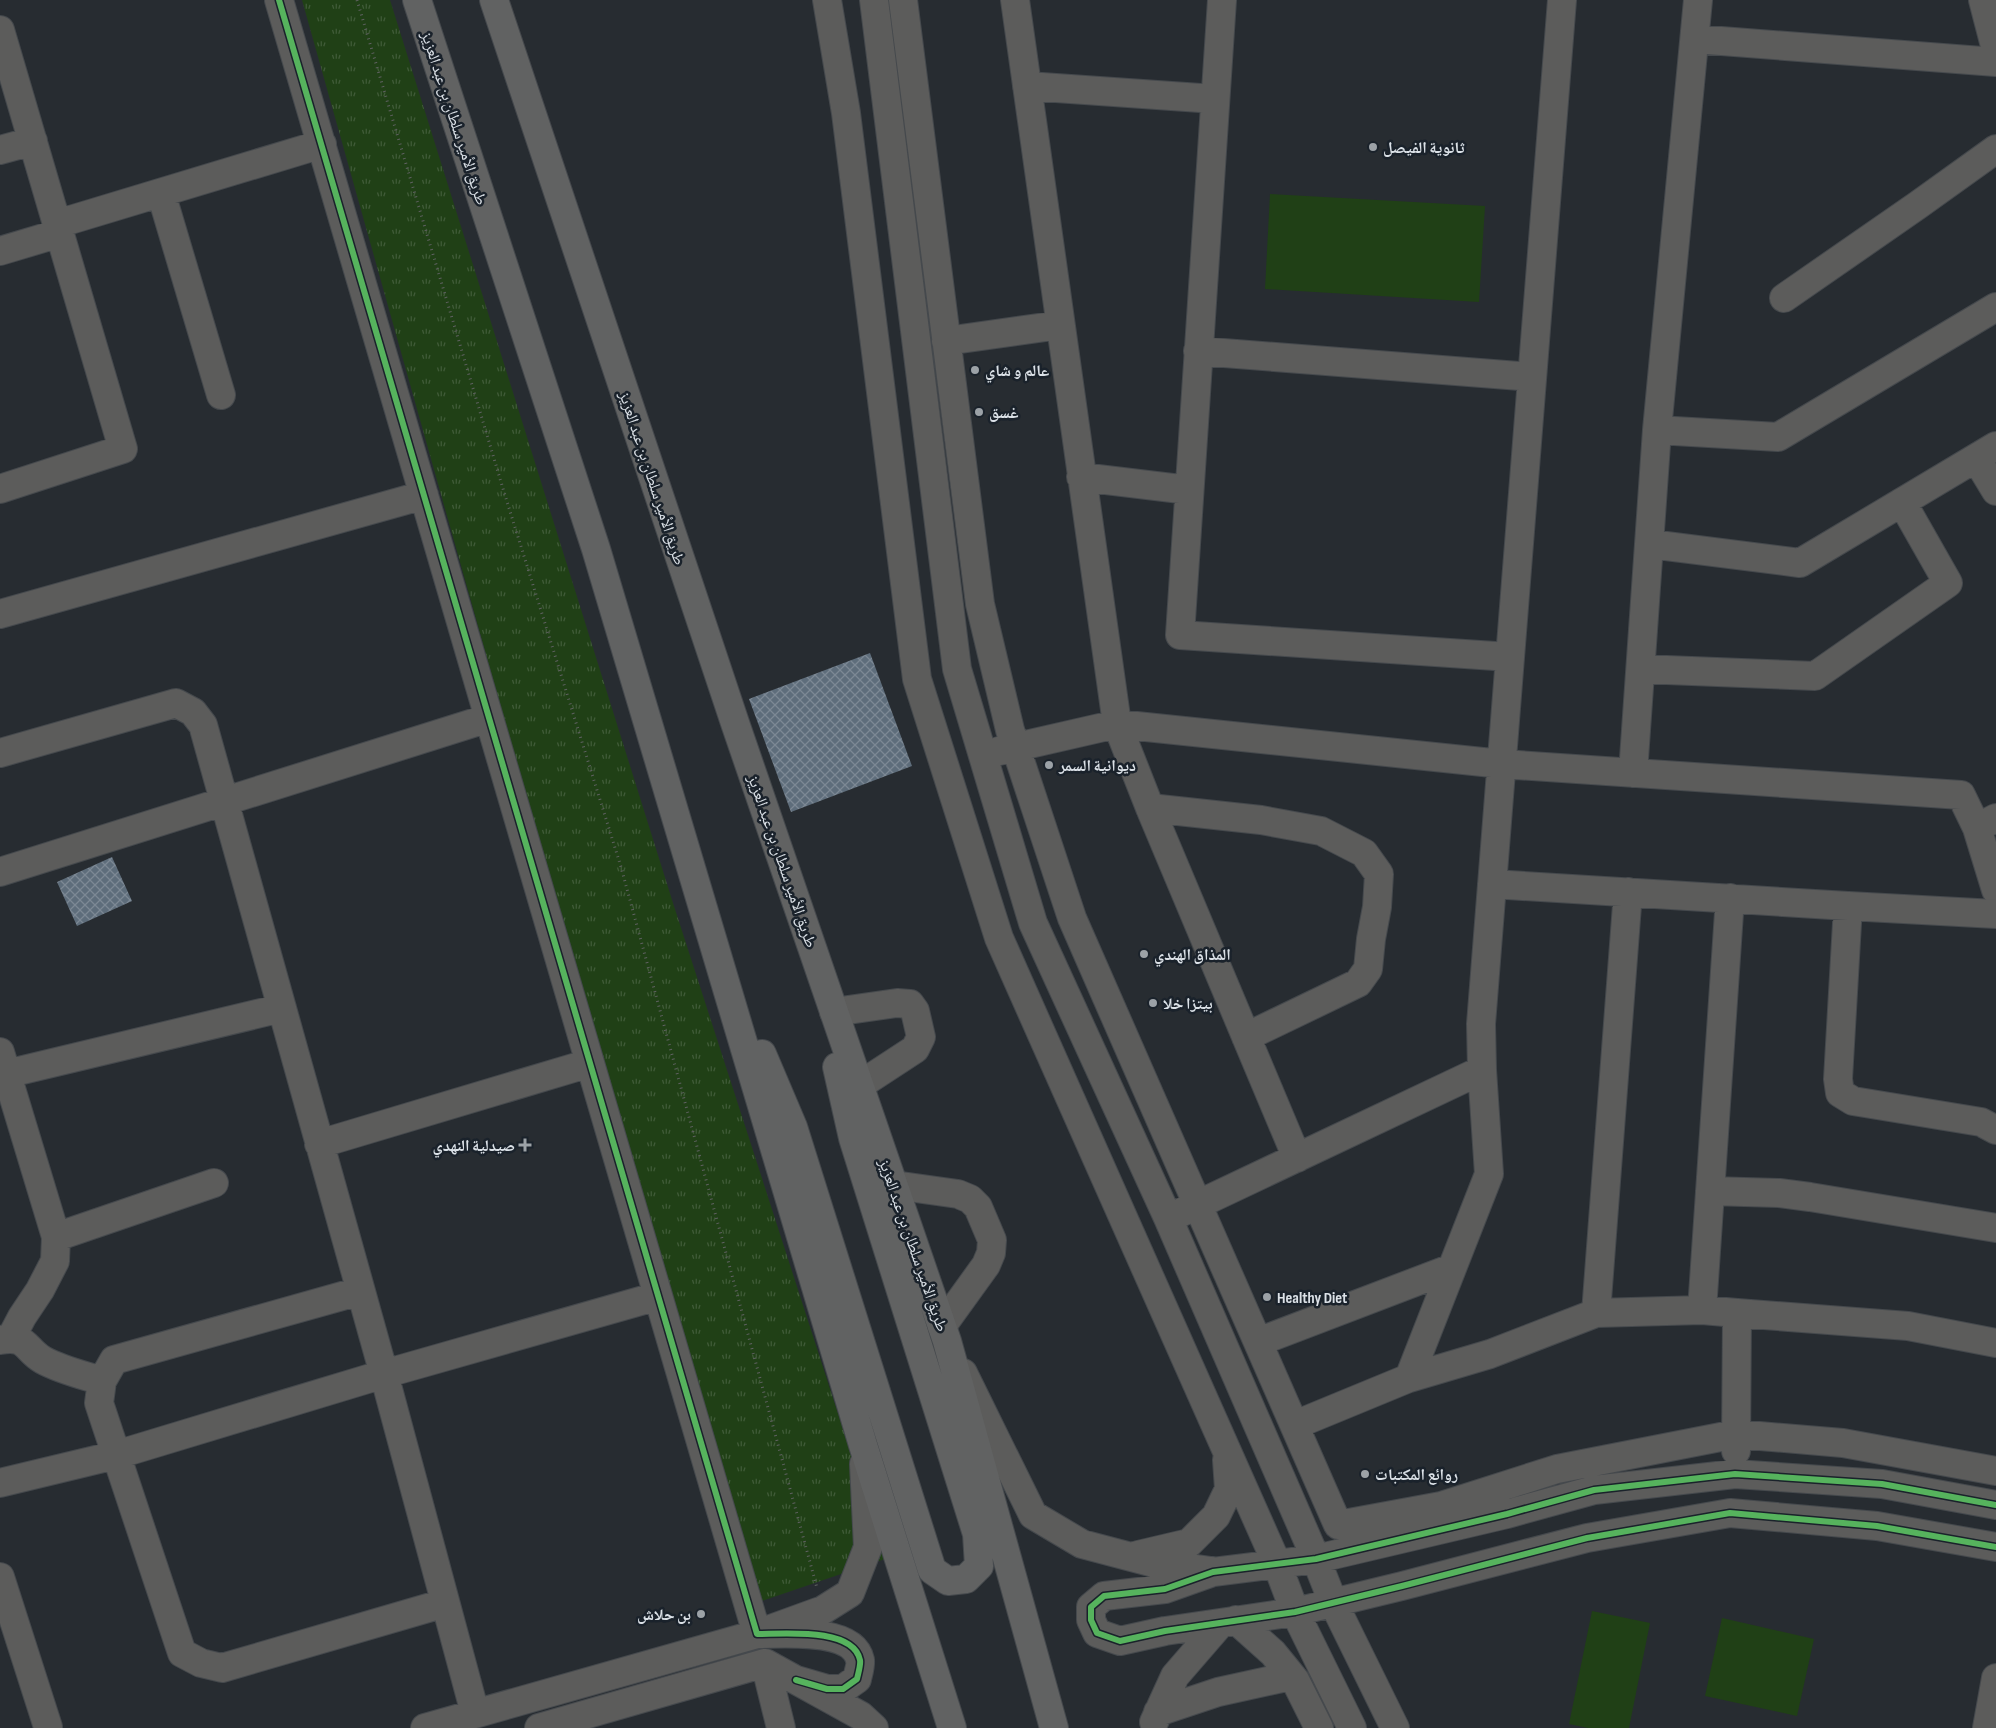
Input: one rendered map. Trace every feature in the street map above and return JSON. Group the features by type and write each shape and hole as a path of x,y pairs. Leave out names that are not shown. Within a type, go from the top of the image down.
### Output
{"highway":[{"name":"طريق الأمير سلطان بن عبد العزيز","path":"417,0 596,549 863,1445 952,1728"},
{"name":"طريق الأمير سلطان بن عبد العزيز","path":"494,0 735,724 944,1333 1054,1728"},
{"path":"710,933 793,1127 932,1570 948,1581 966,1579 979,1566 977,1534 853,1138 805,926"}],"street":[{"path":"279,0 757,1634"},
{"path":"827,0 846,113 917,679 999,938 1277,1564 1295,1612 1352,1728"},
{"path":"874,0 957,669 1033,923 1168,1218 1316,1559 1332,1602 1395,1728"},
{"path":"903,0 980,604 1015,747 1072,918 1338,1525 1441,1506 1557,1469 1736,1434 1843,1443 1996,1471"},
{"path":"1015,0 1117,724 1150,808 1297,1158"},
{"path":"1222,0 1180,635 1510,657"},
{"path":"1409,1378 1489,1174 1481,1024 1562,0"},
{"path":"1633,774 1658,430 1698,0"},
{"path":"1983,0 1996,50"},
{"path":"0,30 123,449 0,489"},
{"path":"1695,39 1996,62"},
{"path":"1027,86 1215,99"},
{"path":"0,150 32,141"},
{"path":"0,251 161,193 322,144"},
{"path":"1784,298 1996,149"},
{"path":"161,193 221,395"},
{"path":"1658,430 1778,436 1996,307"},
{"path":"946,341 1060,325"},
{"path":"1198,351 1532,377"},
{"path":"1650,544 1800,563 1986,452 1996,491"},
{"path":"1081,477 1189,490"},
{"path":"0,614 424,495"},
{"path":"1641,669 1815,676 1948,583 1902,502"},
{"path":"0,753 176,703 193,712 203,725 384,1374 475,1713"},
{"path":"0,872 489,718"},
{"path":"983,755 1117,724 1502,764 1961,795 1986,823 1996,890"},
{"path":"1150,808 1261,820 1321,831 1364,853 1379,874 1377,907 1368,969 1358,983 1246,1037"},
{"path":"1492,884 1996,914"},
{"path":"1596,1313 1628,892"},
{"path":"1702,1310 1730,898"},
{"path":"1848,906 1838,1079 1840,1093 1853,1101 1981,1122 1996,1130"},
{"path":"834,1012 897,1003 910,1004 915,1011 921,1037 915,1049 860,1086"},
{"path":"102,1381 42,1360 26,1343 6,1339 40,1290 56,1261 56,1237 3,1063 282,1008"},
{"path":"319,1144 590,1063"},
{"path":"1168,1218 1482,1070"},
{"path":"56,1237 214,1184"},
{"path":"894,1185 958,1194 970,1199 978,1207 992,1240 991,1253 986,1265 944,1333 1033,1515 1082,1544 1154,1563 1212,1572"},
{"path":"1710,1191 1779,1193 1810,1197 1996,1228"},
{"path":"1258,1342 1452,1268"},
{"path":"360,1291 114,1360 102,1381 99,1403 182,1653 201,1663 222,1668 445,1603"},
{"path":"0,1484 116,1455 384,1374 658,1296"},
{"path":"1294,1426 1409,1378 1490,1354 1596,1313 1702,1310 1908,1326 1996,1343"},
{"path":"1735,1474 1738,1313"},
{"path":"425,1728 757,1634 823,1610 850,1593 868,1547 863,1445"},
{"path":"1130,1556 1189,1543 1216,1516 1229,1489 1226,1451"},
{"path":"1882,1484 1887,1451"},
{"path":"1609,1458 1618,1487"},
{"path":"1996,1505 1882,1484 1735,1474 1594,1490 1507,1514 1316,1559 1212,1572 1166,1589 1104,1596 1091,1607 1091,1620 1097,1633 1120,1641 1165,1631 1295,1612 1587,1538 1730,1513 1877,1526 1996,1547"},
{"path":"0,1577 48,1727"},
{"path":"1228,1622 1273,1653 1291,1676 1319,1728"},
{"path":"1155,1720 1175,1676 1228,1622"},
{"path":"757,1634 830,1636 853,1647 860,1660 857,1679 843,1689 827,1689 796,1680"},
{"path":"765,1663 781,1728"},
{"path":"539,1728 765,1663 861,1716 874,1728"},
{"path":"1155,1720 1218,1692 1291,1676"},
{"path":"1991,1721 1996,1678"}],"path":[{"path":"357,0 496,464 621,866 823,1610"}],"green space":[{"path":"302,0 390,0 673,903 885,1559 753,1604"},
{"path":"1270,194 1485,206 1479,302 1265,289"},
{"path":"1592,1611 1650,1623 1629,1728 1588,1728 1569,1724"},
{"path":"1722,1618 1814,1639 1797,1716 1705,1696"}],"building":[{"path":"870,653 912,766 791,812 749,699"},
{"path":"112,857 132,901 77,926 57,882"}],"cycle path":[{"path":"279,0 757,1634 799,1634 831,1637 845,1642 855,1649 860,1660 857,1679 843,1689 827,1689 796,1680"},
{"path":"1996,1505 1882,1484 1735,1474 1594,1490 1507,1514 1316,1559 1213,1572 1165,1589 1104,1596 1091,1607 1091,1620 1097,1633 1120,1641 1165,1631 1295,1612 1587,1538 1730,1513 1877,1526 1996,1547"}],"place":[{"name":"ثانوية الفيصل","path":"1373,147"},
{"name":"عالم و شاي","path":"975,370"},
{"name":"غسق","path":"979,412"},
{"name":"ديوانية السمر","path":"1049,765"},
{"name":"المذاق الهندي","path":"1144,954"},
{"name":"بيتزا خلا","path":"1153,1003"},
{"name":"صيدلية النهدي","path":"525,1145"},
{"name":"Healthy Diet","path":"1267,1297"},
{"name":"روائع المكتبات","path":"1365,1474"},
{"name":"بن حلاش","path":"701,1614"}]}
